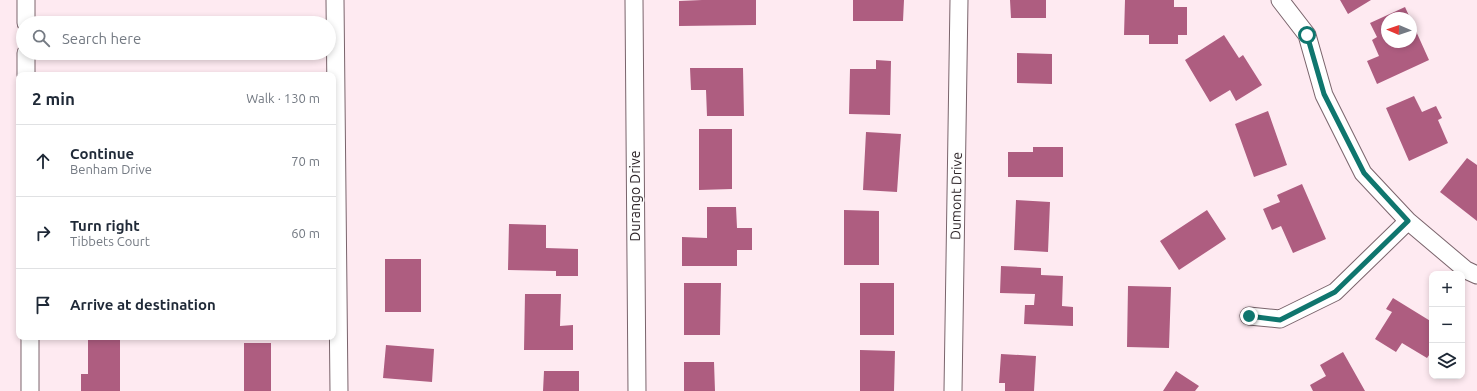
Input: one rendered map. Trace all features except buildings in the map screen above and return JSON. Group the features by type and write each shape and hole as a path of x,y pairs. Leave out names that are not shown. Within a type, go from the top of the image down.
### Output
{"street":[{"path":"26,0 26,16"},
{"path":"336,0 339,391"},
{"name":"Durango Drive","path":"634,0 637,391"},
{"name":"Dumont Drive","path":"953,391 959,0"},
{"path":"1280,0 1307,35 1324,94 1364,173 1408,221 1466,270 1477,276"},
{"path":"26,60 26,72"},
{"path":"1249,316 1280,320 1335,292 1408,221"},
{"path":"30,340 30,391"}],"route":[{"path":"1249,316 1280,320 1335,292 1408,221 1364,173 1324,94 1307,35"}]}
